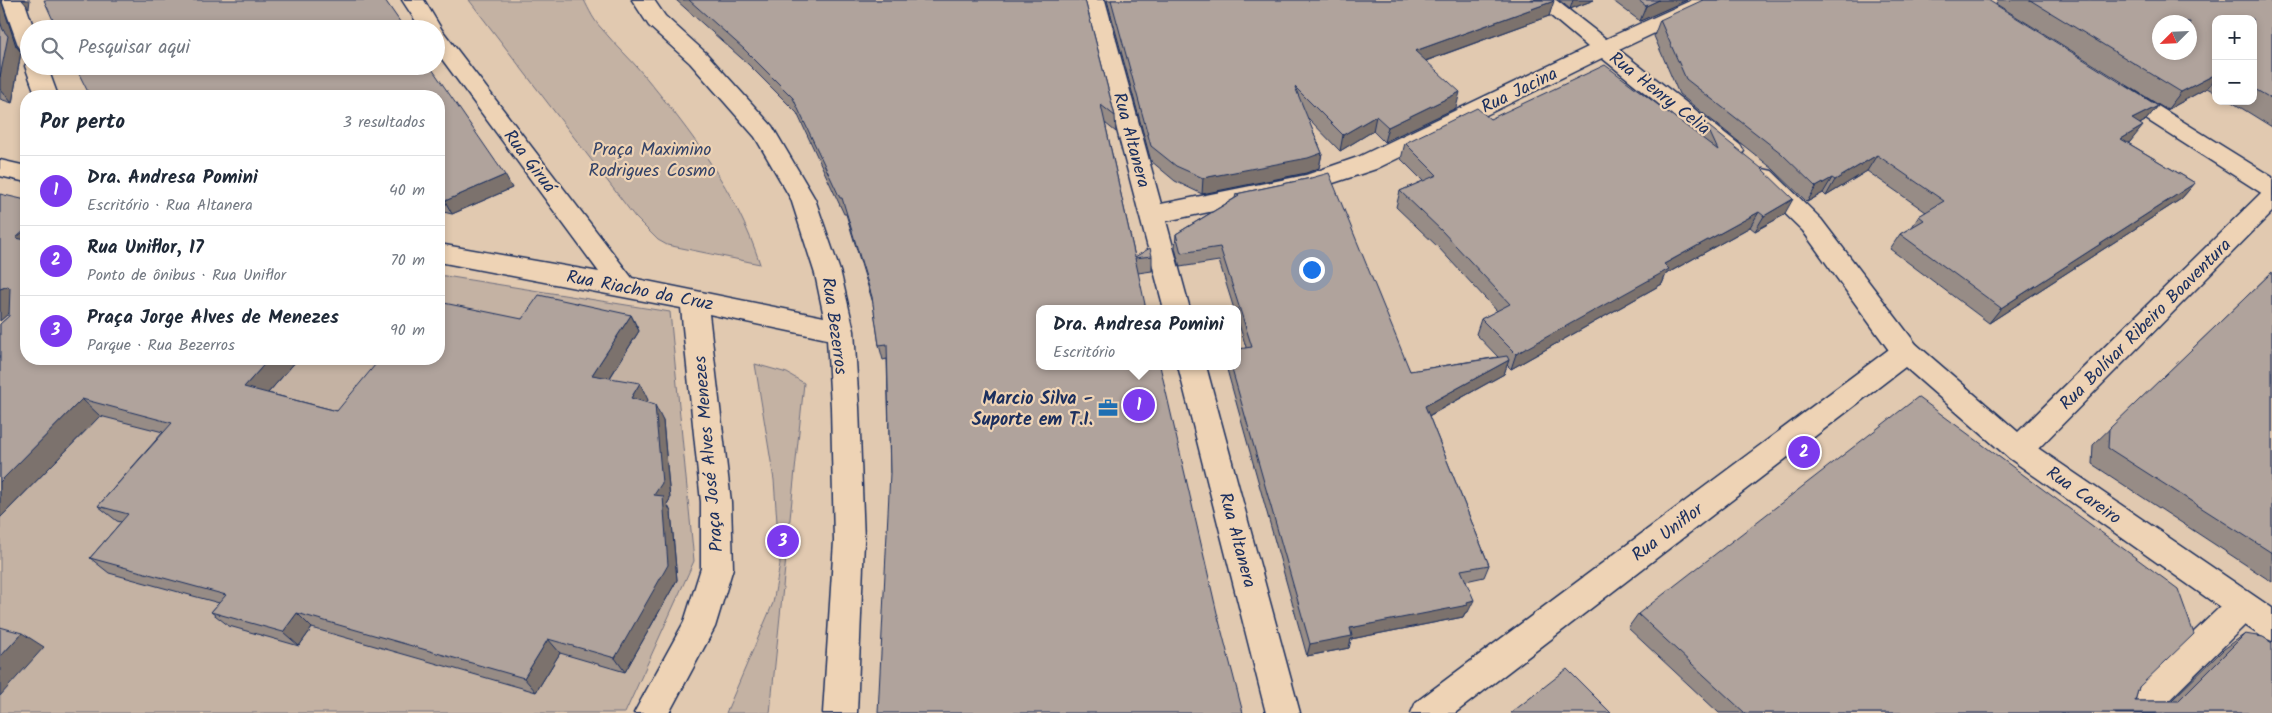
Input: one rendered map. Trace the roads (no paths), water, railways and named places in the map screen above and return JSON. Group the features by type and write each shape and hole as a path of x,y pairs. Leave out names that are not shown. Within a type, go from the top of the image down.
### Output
{"street":[{"path":"13,0 20,20"},
{"path":"413,0 426,20"},
{"name":"Rua Bezerros","path":"643,0 657,21 698,58 764,132 803,199 828,274 840,331 845,407 849,541 840,713"},
{"name":"Rua Altanera","path":"1094,0 1176,305"},
{"name":"Rua Henry Celia","path":"1543,0 1688,114 1755,170 1812,225 1906,352"},
{"name":"Rua Jacina","path":"1152,215 1309,184 1367,164 1603,49 1709,0"},
{"name":"Rua Giruá","path":"445,47 624,286"},
{"path":"39,75 45,90"},
{"path":"2104,84 2272,188"},
{"path":"0,168 20,173"},
{"name":"Rua Bolívar Ribeiro Boaventura","path":"2019,450 2272,197"},
{"name":"Rua Riacho da Cruz","path":"445,254 624,286 840,331"},
{"name":"Praça José Alves Menezes","path":"652,713 699,627 717,568 716,502 694,301"},
{"name":"Rua Careiro","path":"1906,352 2019,450 2272,626"},
{"name":"Rua Uniflor","path":"1428,713 1906,352"},
{"name":"Rua Altanera","path":"1193,370 1283,713"},
{"path":"2134,713 2242,606"}],"place":[{"name":"Dra. Andresa Pomini","path":"1139,405"},
{"name":"Marcio Silva - Suporte em T.I.","path":"1108,408"},
{"name":"Rua Uniflor, 17","path":"1804,452"},
{"name":"Praça Jorge Alves de Menezes","path":"783,541"}],"park label":[{"name":"Praça Maximino Rodrigues Cosmo","path":"652,159"}]}
